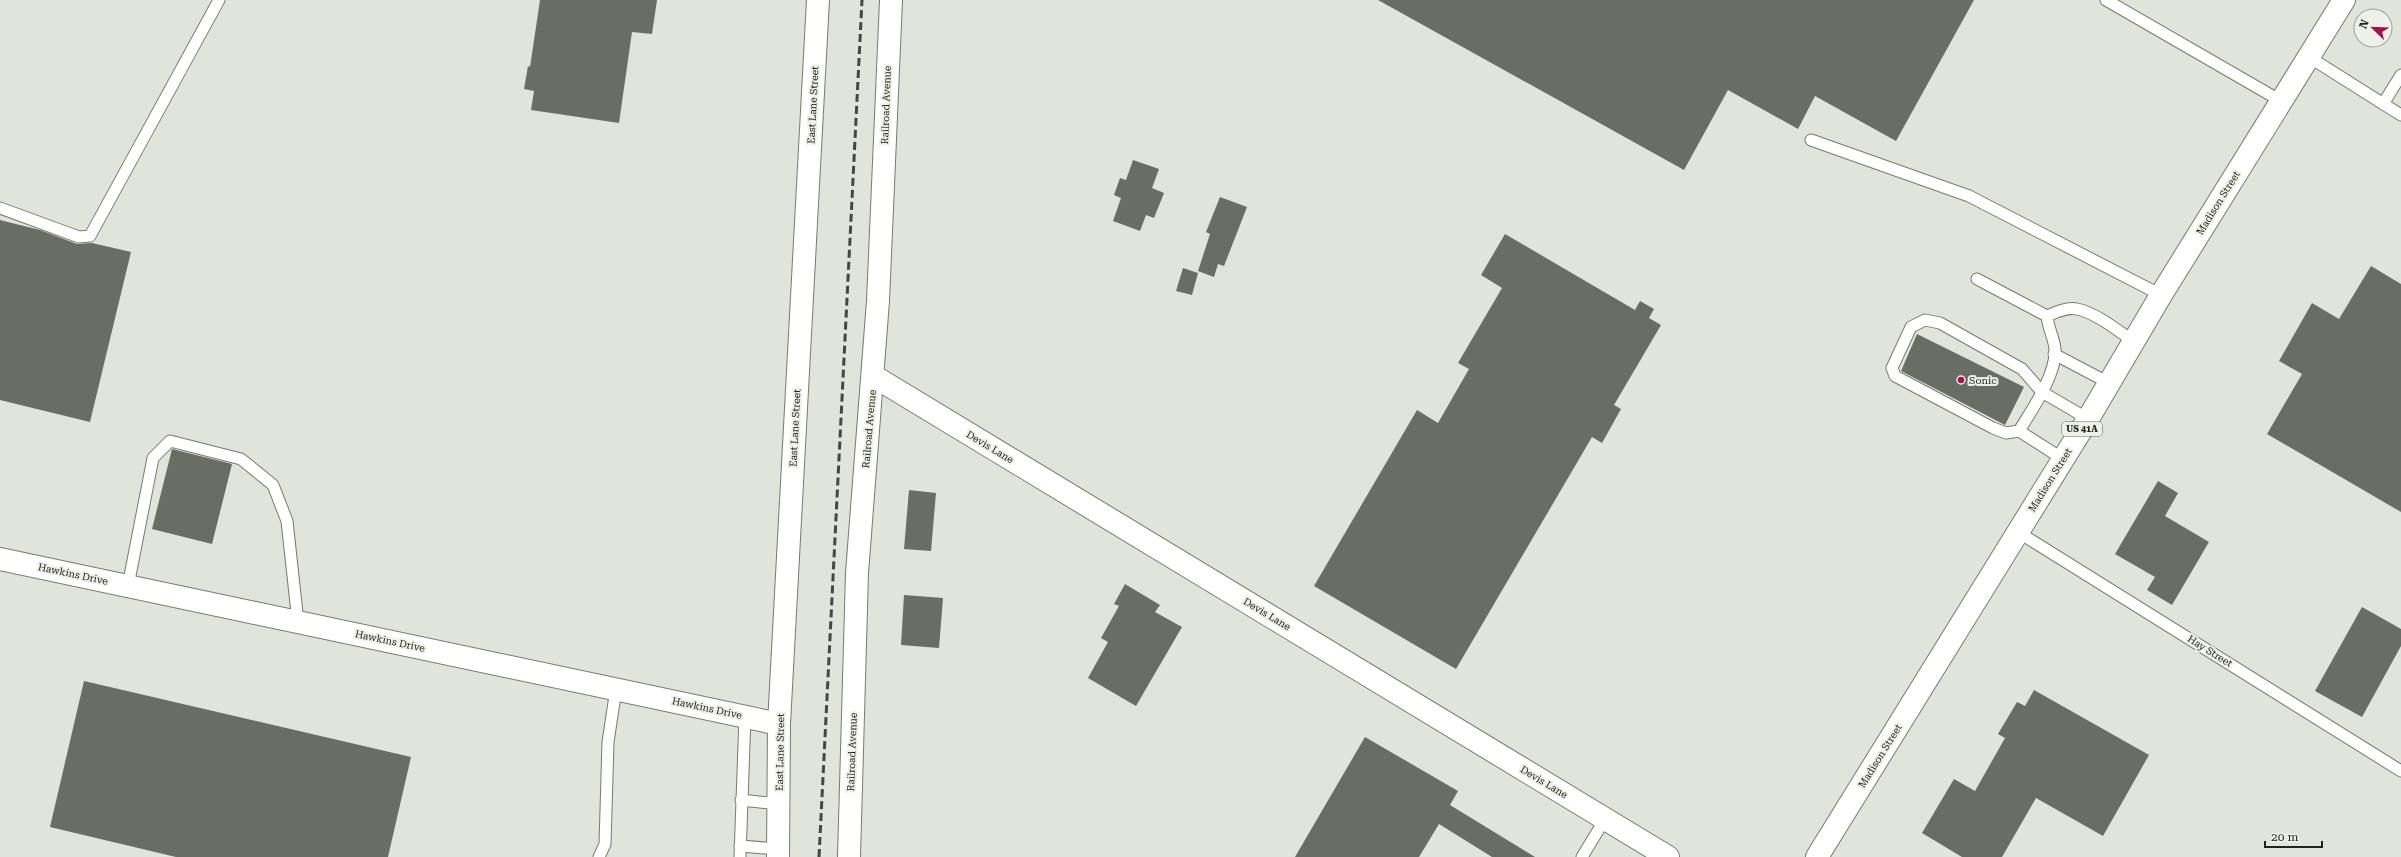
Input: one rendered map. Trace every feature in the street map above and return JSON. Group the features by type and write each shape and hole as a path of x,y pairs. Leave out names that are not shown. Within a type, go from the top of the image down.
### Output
{"street":[{"name":"East Lane Street","path":"778,853 780,724 818,0"},
{"name":"Railroad Avenue","path":"849,857 857,573 872,387 890,0"},
{"name":"Madison Street","path":"1817,857 2088,419 2161,295 2344,0"},
{"name":"Devis Lane","path":"872,387 875,377 1668,857"},
{"name":"Hawkins Drive","path":"0,559 780,724"}],"lane":[{"path":"0,208 79,237 90,236 219,0"},
{"path":"2106,0 2281,101"},
{"path":"2309,57 2401,115"},
{"path":"2383,104 2401,75"},
{"path":"1811,140 1969,196 2161,295"},
{"path":"1977,279 2047,316"},
{"path":"2047,316 2058,311 2076,309 2086,312 2133,341"},
{"path":"2019,431 2042,392 2054,354 2047,316"},
{"path":"2063,459 2019,431 2006,433 1993,428 1895,376 1892,368 1911,327 1925,320 1940,323 2022,369 2042,392 2088,419"},
{"path":"2054,354 2109,383"},
{"path":"128,586 153,458 170,441 176,442 241,459 273,485 287,521 298,622"},
{"name":"Hay Street","path":"2018,532 2401,771"},
{"path":"598,857 605,844 608,742 616,689"},
{"path":"745,716 740,851 778,853"},
{"path":"741,800 779,804"},
{"path":"1582,857 1605,819"}],"building":[{"path":"540,0 657,0 652,34 632,32 619,123 531,110 534,91 524,89 528,66 530,67"},
{"path":"1378,0 1974,0 1896,141 1815,96 1798,129 1728,90 1684,170"},
{"path":"1133,160 1159,169 1152,188 1164,193 1154,218 1146,215 1140,231 1113,221 1121,198 1114,195 1120,178 1126,180"},
{"path":"1220,197 1247,207 1224,266 1218,264 1214,277 1198,271 1210,234 1206,232"},
{"path":"0,220 40,230 77,244 92,243 131,252 90,422 0,400"},
{"path":"1505,234 1635,310 1640,301 1654,309 1649,318 1661,325 1614,405 1621,409 1602,443 1592,437 1456,669 1314,586 1417,410 1438,423 1469,369 1458,363 1502,288 1481,275"},
{"path":"2371,266 2401,284 2401,512 2267,434 2302,374 2279,361 2312,303 2339,319"},
{"path":"1183,268 1198,273 1192,295 1176,291"},
{"name":"Sonic","path":"1917,334 2024,387 2005,425 1901,371"},
{"path":"172,449 232,464 212,544 152,529"},
{"path":"2158,481 2178,493 2165,516 2209,542 2172,605 2147,590 2155,577 2115,554"},
{"path":"909,490 936,493 931,551 904,549"},
{"path":"1125,584 1160,605 1155,612 1182,627 1136,706 1088,678 1108,642 1101,638 1119,606 1114,604"},
{"path":"904,595 943,598 939,648 901,645"},
{"path":"2362,607 2401,629 2401,646 2362,717 2315,691"},
{"path":"84,681 411,757 388,857 176,857 50,827"},
{"path":"2034,690 2149,755 2103,836 2036,798 2002,857 1962,857 1922,833 1954,779 1975,791 2005,738 1998,734 2017,702 2025,706"},
{"path":"1365,737 1458,791 1450,805 1535,857 1492,857 1439,824 1419,857 1295,857"}],"railway":[{"path":"819,857 862,0"}],"place":[{"name":"Sonic","path":"1961,380"}]}
